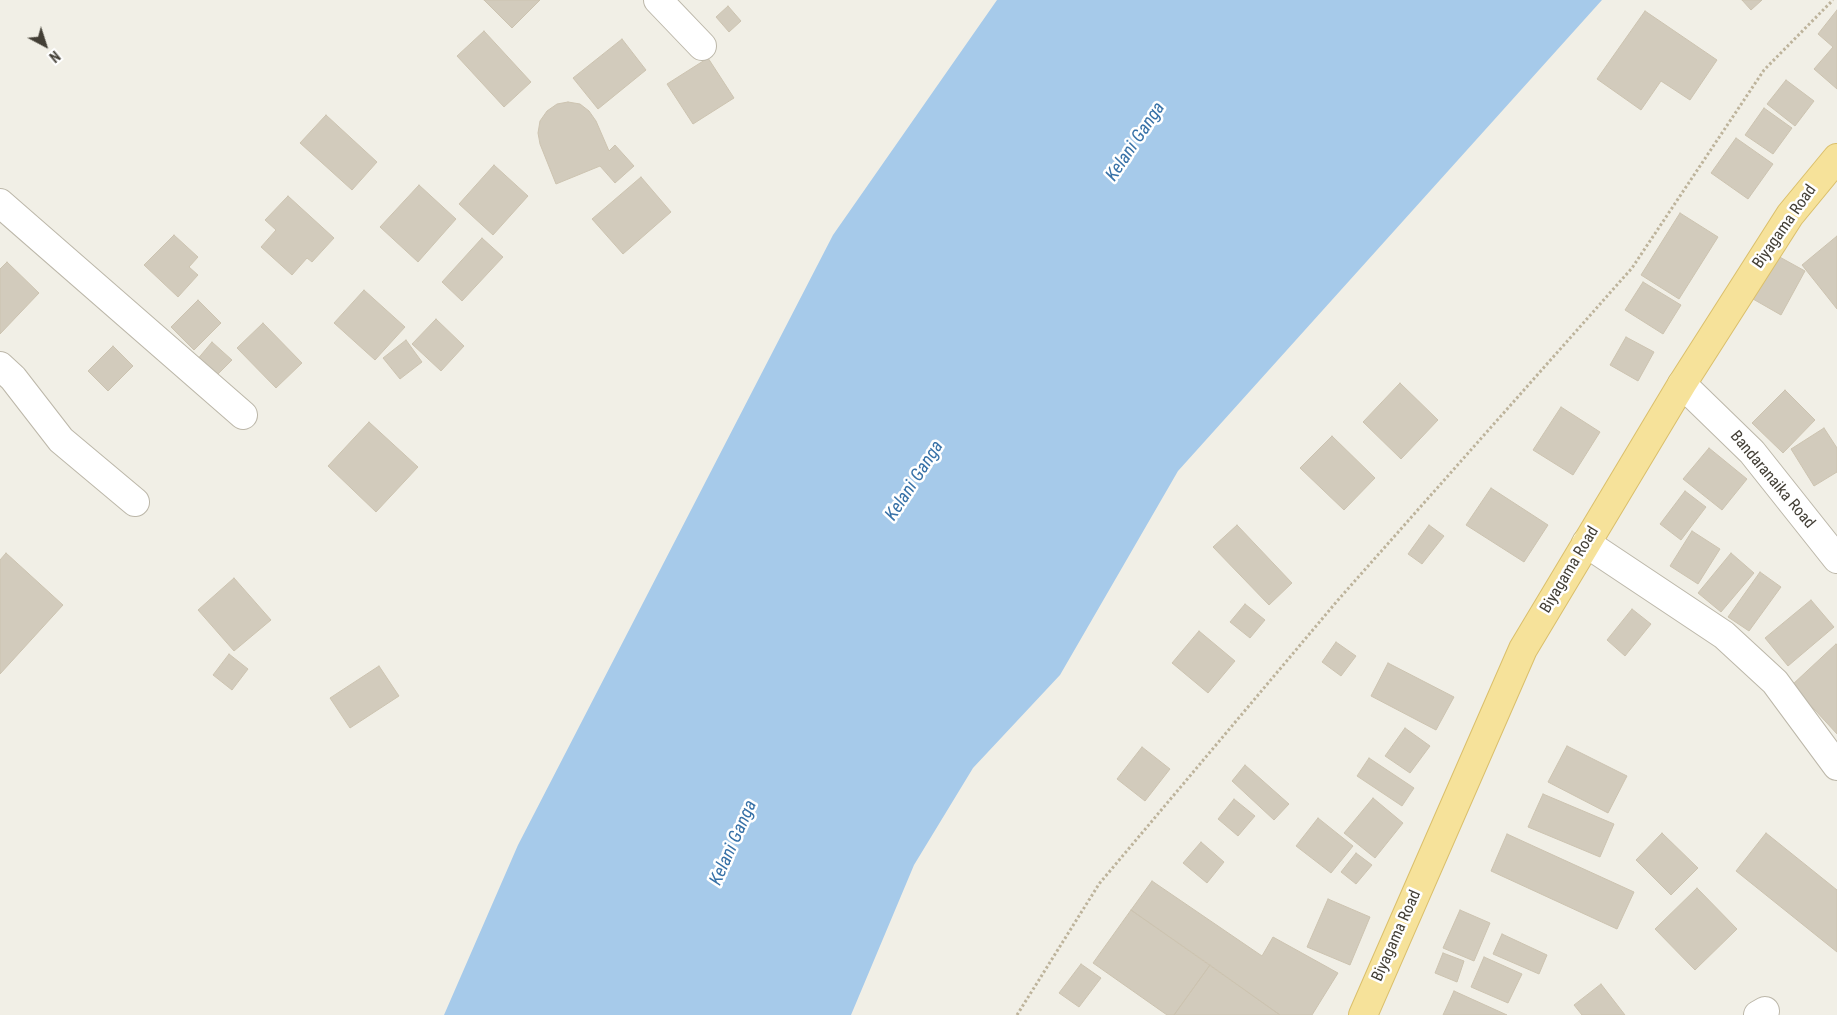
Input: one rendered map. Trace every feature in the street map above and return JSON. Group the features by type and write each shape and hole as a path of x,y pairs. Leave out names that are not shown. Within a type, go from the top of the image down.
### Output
{"main road":[{"name":"Biyagama Road","path":"1363,1015 1522,649 1682,384 1790,215 1837,158"}],"street":[{"path":"658,0 702,46"},
{"path":"0,203 243,415"},
{"path":"0,366 13,378 61,440 135,502"},
{"name":"Bandaranaika Road","path":"1682,384 1752,452 1837,559"},
{"path":"1586,543 1724,635 1775,682 1837,766"}],"path":[{"path":"1017,1015 1099,884 1338,600 1632,268 1764,70 1833,0"}],"water":[{"name":"Kelani Ganga","path":"997,0 1602,0 1178,471 1060,675 973,768 914,865 851,1015 444,1015 518,845 833,235"}],"building":[{"path":"484,0 540,0 512,28"},
{"path":"1742,0 1762,0 1751,10"},
{"path":"728,6 741,21 729,32 716,17"},
{"path":"1837,10 1837,89 1814,69 1833,47 1818,34"},
{"path":"1645,11 1717,60 1690,100 1661,81 1641,110 1597,79"},
{"path":"484,31 531,82 504,107 457,56"},
{"path":"622,39 646,70 598,109 573,78"},
{"path":"708,58 734,98 693,124 667,84"},
{"path":"1786,80 1814,101 1795,126 1767,104"},
{"path":"568,102 580,104 589,111 596,121 609,151 615,145 634,166 615,183 600,166 556,184 540,144 538,133 540,121 547,111 557,104"},
{"path":"1764,108 1792,128 1773,154 1745,135"},
{"path":"326,115 377,162 352,190 300,143"},
{"path":"1736,138 1773,164 1748,199 1711,173"},
{"path":"494,165 528,196 493,235 459,204"},
{"path":"641,177 671,212 623,254 592,219"},
{"path":"419,185 456,219 418,262 380,227"},
{"path":"288,196 334,238 312,262 307,258 292,275 261,247 276,230 265,220"},
{"path":"1680,213 1718,237 1679,299 1641,275"},
{"path":"174,235 198,257 189,267 198,275 178,297 144,265"},
{"path":"1837,236 1837,309 1802,265"},
{"path":"482,238 503,257 462,301 442,282"},
{"path":"1776,255 1805,271 1781,315 1753,299"},
{"path":"7,262 39,293 0,334 0,269"},
{"path":"1643,282 1681,305 1663,334 1625,310"},
{"path":"364,290 405,327 375,360 334,323"},
{"path":"198,300 221,323 194,350 171,327"},
{"path":"436,319 464,346 441,371 412,344"},
{"path":"263,323 302,363 276,388 237,348"},
{"path":"1626,337 1654,352 1638,381 1610,365"},
{"path":"406,340 422,362 400,379 383,358"},
{"path":"212,342 232,360 215,377 196,361"},
{"path":"113,346 133,366 108,391 88,371"},
{"path":"1400,383 1438,420 1401,459 1363,422"},
{"path":"1785,390 1815,420 1783,453 1752,423"},
{"path":"1561,407 1600,432 1573,475 1533,450"},
{"path":"369,422 418,467 376,512 328,466"},
{"path":"1824,428 1837,448 1837,472 1814,486 1791,449"},
{"path":"1332,436 1375,478 1344,510 1300,468"},
{"path":"1709,448 1747,479 1722,510 1683,479"},
{"path":"1491,488 1548,525 1524,562 1466,525"},
{"path":"1685,491 1706,507 1681,540 1660,524"},
{"path":"1237,525 1292,583 1269,605 1213,547"},
{"path":"1429,525 1444,536 1422,564 1408,554"},
{"path":"1692,531 1720,549 1698,584 1670,566"},
{"path":"6,553 63,605 0,674 0,560"},
{"path":"1731,553 1754,573 1721,612 1698,593"},
{"path":"1760,572 1781,587 1749,631 1728,617"},
{"path":"234,578 271,620 234,651 198,610"},
{"path":"1811,600 1834,627 1788,666 1765,638"},
{"path":"1245,604 1265,620 1250,638 1230,622"},
{"path":"1632,609 1651,624 1625,656 1607,640"},
{"path":"1199,631 1235,661 1208,693 1172,663"},
{"path":"1336,642 1356,656 1341,676 1322,662"},
{"path":"1837,645 1837,734 1792,685"},
{"path":"229,654 248,669 232,690 213,675"},
{"path":"1388,663 1454,697 1436,730 1371,696"},
{"path":"379,666 399,696 350,728 330,698"},
{"path":"1405,728 1430,746 1410,773 1385,756"},
{"path":"1567,746 1627,776 1608,813 1548,782"},
{"path":"1142,747 1170,769 1145,801 1117,779"},
{"path":"1369,758 1414,788 1402,806 1357,776"},
{"path":"1245,765 1289,804 1274,820 1232,781"},
{"path":"1543,794 1614,824 1600,857 1528,827"},
{"path":"1373,798 1403,823 1375,858 1344,833"},
{"path":"1234,799 1255,816 1238,836 1218,819"},
{"path":"1318,818 1353,846 1331,873 1296,846"},
{"path":"1662,833 1698,868 1671,895 1636,860"},
{"path":"1766,833 1837,890 1837,952 1736,871"},
{"path":"1507,834 1634,892 1617,929 1491,871"},
{"path":"1201,842 1224,862 1207,883 1183,863"},
{"path":"1356,853 1372,865 1356,884 1341,872"},
{"path":"1152,881 1262,956 1273,937 1338,973 1312,1015 1280,1015 1131,910"},
{"path":"1697,888 1737,929 1695,970 1655,929"},
{"path":"1328,899 1370,917 1350,965 1307,947"},
{"path":"1131,910 1210,965 1174,1015 1167,1015 1093,963"},
{"path":"1460,910 1490,923 1474,961 1443,948"},
{"path":"1502,934 1547,955 1539,974 1493,954"},
{"path":"1443,953 1464,961 1457,982 1435,973"},
{"path":"1484,957 1522,974 1508,1003 1471,987"},
{"path":"1081,964 1101,978 1079,1007 1059,993"},
{"path":"1210,965 1280,1015 1174,1015"},
{"path":"1601,984 1625,1015 1582,1015 1574,1005"},
{"path":"1454,991 1507,1015 1443,1015"}]}
